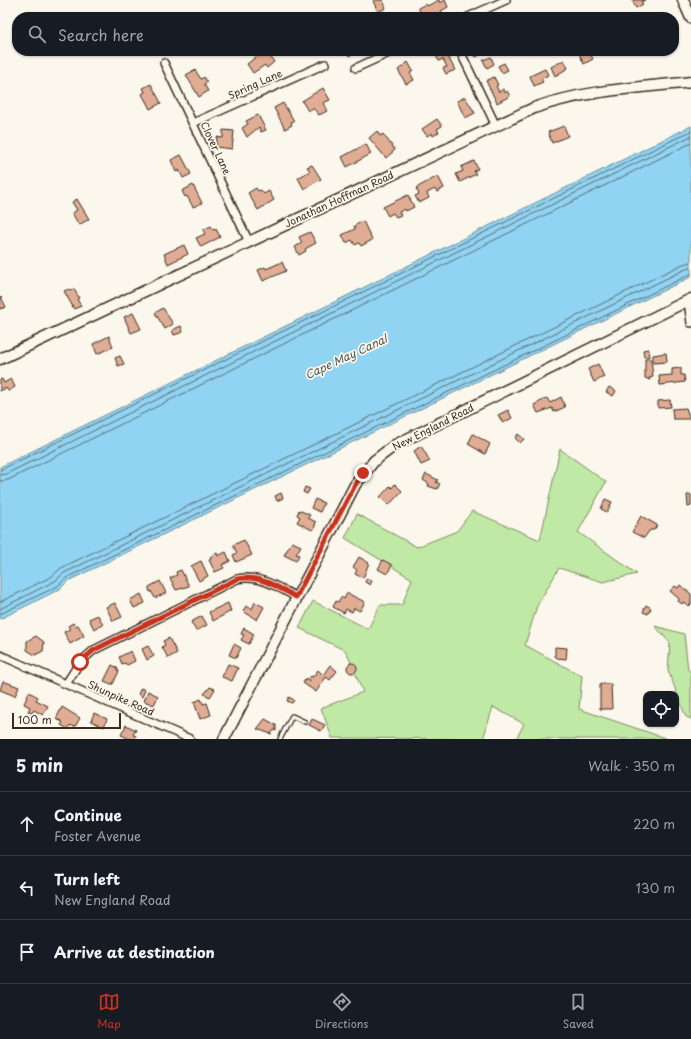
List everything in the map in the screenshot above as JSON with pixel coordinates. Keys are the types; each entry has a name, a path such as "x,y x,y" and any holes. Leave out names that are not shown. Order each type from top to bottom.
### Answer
{"street":[{"path":"479,12 506,0"},
{"path":"684,0 691,18"},
{"path":"356,68 382,56"},
{"path":"462,56 496,126"},
{"name":"Clover Lane","path":"164,63 249,242"},
{"name":"Spring Lane","path":"193,124 325,64"},
{"name":"Jonathan Hoffman Road","path":"0,359 534,108 587,93 691,82"},
{"path":"689,300 691,323"},
{"name":"New England Road","path":"224,739 355,485 363,473 384,453 395,445 689,300"},
{"path":"66,684 80,662 94,650 237,579 252,577 260,579 296,597"},
{"name":"Shunpike Road","path":"0,655 190,739"}],"lane":[{"path":"280,739 292,716 305,722"}],"green space":[{"path":"560,449 606,482 578,532 637,574 603,582 559,568 537,606 525,645 582,676 579,709 668,739 516,739 524,724 493,707 483,739 332,738 321,708 363,692 346,651 299,628 313,601 368,629 380,605 402,605 412,579 345,538 357,514 417,547 457,531 472,511 540,540"},
{"path":"655,626 684,634 688,670 691,672 691,719 686,717 679,699 679,691 676,691 668,670 670,643"}],"water":[{"name":"Cape May Canal","path":"691,126 691,277 68,581 60,589 0,619 0,467"}],"building":[{"path":"383,0 386,8 378,12 373,1"},
{"path":"439,0 440,3 445,0 448,7 442,12 420,12 418,8 426,4 427,6"},
{"path":"632,0 645,0 641,2 643,4 636,8"},
{"path":"257,56 270,56 274,62 267,68 265,65 253,73 247,64"},
{"path":"436,56 448,56 455,70 446,74 443,68 447,67 443,59 439,61"},
{"path":"580,56 592,56 593,59 584,64"},
{"path":"491,57 494,64 487,68 483,60"},
{"path":"564,60 568,68 555,76 551,67"},
{"path":"408,62 413,71 410,73 414,80 406,84 398,70"},
{"path":"504,63 508,70 502,73 498,66"},
{"path":"545,69 548,75 541,79 543,82 534,86 530,76"},
{"path":"195,70 201,79 204,77 207,82 204,84 208,91 199,97 186,75"},
{"path":"494,77 498,85 496,86 499,92 503,89 505,93 507,91 510,96 497,103 486,81"},
{"path":"151,84 161,103 150,109 142,94 145,92 143,88"},
{"path":"323,88 330,100 323,103 327,111 319,115 313,108 308,111 302,101"},
{"path":"465,97 475,113 465,118 457,101"},
{"path":"283,103 294,121 291,122 292,125 285,129 274,108"},
{"path":"258,115 266,130 261,132 259,127 247,137 242,128 248,124 246,121"},
{"path":"437,119 442,126 437,129 439,132 433,136 432,133 427,136 422,129"},
{"path":"564,126 568,136 552,143 548,132"},
{"path":"223,130 234,131 232,149 216,147 217,137 223,138"},
{"path":"377,131 380,136 383,134 395,150 386,158 369,138"},
{"path":"366,144 371,154 347,167 342,157"},
{"path":"181,155 191,174 183,178 179,170 176,172 171,160"},
{"path":"474,161 478,169 474,171 476,174 460,182 456,174 463,171 461,167"},
{"path":"312,165 321,179 304,189 298,178 310,171 307,167"},
{"path":"438,176 444,188 437,192 435,189 427,193 429,198 419,203 415,196 419,194 416,188"},
{"path":"193,185 202,203 193,207 187,196 185,197 182,191"},
{"path":"256,188 258,191 261,190 264,194 269,191 274,200 258,210 248,193"},
{"path":"408,195 414,207 406,211 405,209 399,212 401,215 396,217 393,213 388,216 383,207"},
{"path":"77,199 89,219 79,225 72,213 77,210 72,202"},
{"path":"363,221 372,240 361,246 359,243 355,245 352,240 346,243 342,235 355,229 354,226"},
{"path":"211,226 213,230 216,229 220,237 201,247 196,238 205,234 203,230"},
{"path":"310,232 316,243 305,249 306,251 299,255 295,247 302,243 299,237"},
{"path":"184,245 188,254 168,264 164,254"},
{"path":"282,262 286,271 263,281 258,270 265,267 266,269"},
{"path":"69,289 70,291 74,289 81,306 74,309 64,291"},
{"path":"1,297 6,307 0,309 0,298"},
{"path":"163,308 173,324 165,329 155,313"},
{"path":"133,313 141,329 131,333 124,317"},
{"path":"181,326 183,332 174,335 172,330"},
{"path":"109,336 113,347 97,354 93,344"},
{"path":"648,349 649,357 644,357 643,350"},
{"path":"666,353 667,362 653,363 653,355"},
{"path":"120,356 124,364 118,366 115,358"},
{"path":"645,359 651,359 653,377 649,378 650,380 645,378"},
{"path":"598,364 604,377 594,382 588,369"},
{"path":"681,368 681,375 684,375 685,382 660,385 659,376 672,375 672,369"},
{"path":"2,379 4,383 11,379 15,387 8,391 6,388 0,391 0,380"},
{"path":"609,387 616,391 613,396 606,392"},
{"path":"561,397 565,407 554,412 552,408 538,413 534,405 547,398 550,403"},
{"path":"670,400 671,407 658,408 658,401"},
{"path":"686,408 690,419 673,419 672,409"},
{"path":"508,410 512,418 503,423 498,415"},
{"path":"473,434 490,444 485,454 468,444"},
{"path":"518,434 524,439 520,443 515,438"},
{"path":"421,446 430,461 421,465 414,451"},
{"path":"426,474 438,480 436,482 440,484 437,489 428,486 429,484 423,480"},
{"path":"395,484 402,491 389,505 380,497 390,486 392,488"},
{"path":"305,487 310,489 307,494 303,492"},
{"path":"281,493 283,498 277,501 275,496"},
{"path":"687,495 691,495 691,506 688,507"},
{"path":"315,499 324,503 320,512 311,508"},
{"path":"605,499 612,502 607,512 601,509"},
{"path":"299,510 310,515 308,518 316,522 314,529 312,530 297,522 300,517 297,515"},
{"path":"641,516 657,525 654,530 650,530 644,538 632,532"},
{"path":"244,540 252,555 236,562 233,555 237,553 233,545"},
{"path":"292,542 301,546 296,554 299,555 296,561 284,555"},
{"path":"226,552 230,561 222,565 224,568 215,572 209,560 211,559 210,557 217,553 218,556"},
{"path":"359,557 369,563 363,578 355,574 357,570 353,567"},
{"path":"383,560 392,565 387,574 378,569"},
{"path":"201,561 208,576 199,581 191,566"},
{"path":"181,570 189,586 176,590 170,578 177,575 176,572"},
{"path":"367,578 372,581 370,585 365,582"},
{"path":"160,581 166,593 155,598 151,591 150,592 149,587"},
{"path":"680,585 691,594 691,604 689,606 678,601 679,599 670,591 675,586 678,588"},
{"path":"347,593 365,602 360,611 354,608 352,612 346,609 344,613 333,607 336,601 338,602 341,597 344,599"},
{"path":"141,594 145,603 134,608 130,600"},
{"path":"255,602 264,607 257,620 243,611 246,606 252,609"},
{"path":"115,603 122,617 113,621 106,607"},
{"path":"228,603 231,611 213,621 209,612"},
{"path":"646,605 651,608 648,614 643,612"},
{"path":"98,615 103,625 94,629 89,619"},
{"path":"202,616 207,625 196,631 191,622"},
{"path":"73,623 75,626 78,625 84,636 70,644 64,632 70,629 68,626"},
{"path":"244,628 254,634 249,644 241,640 244,635 241,634"},
{"path":"36,636 44,642 43,651 35,655 27,650 27,641"},
{"path":"169,638 177,653 168,658 162,647 165,645 163,641"},
{"path":"234,644 241,648 236,658 229,655"},
{"path":"148,646 154,656 147,660 142,649"},
{"path":"555,647 567,648 566,659 557,658 555,656"},
{"path":"131,651 135,661 127,665 125,663 122,664 119,657"},
{"path":"350,663 354,663 357,668 354,673 350,673 347,670 347,666"},
{"path":"228,664 238,668 232,681 222,677"},
{"path":"112,665 118,668 117,670 119,671 113,684 111,684 104,681"},
{"path":"330,665 337,671 330,680 326,677 316,692 303,683 306,678 310,681 309,679 311,676 313,677 318,670 323,675"},
{"path":"3,681 19,687 15,696 0,690"},
{"path":"600,684 611,684 612,709 600,709"},
{"path":"210,687 215,689 210,697 204,694"},
{"path":"141,688 145,690 142,697 138,694"},
{"path":"148,691 158,696 154,705 144,701"},
{"path":"29,692 38,697 36,700 48,706 43,715 34,710 32,713 28,711 30,707 24,704"},
{"path":"289,697 294,700 292,703 287,701"},
{"path":"201,699 203,704 207,703 211,715 200,719 194,702"},
{"path":"62,707 80,718 75,727 70,725 68,729 61,725 63,722 56,719"},
{"path":"94,713 107,719 104,727 91,721"},
{"path":"265,719 276,725 276,731 274,730 271,734 257,729"},
{"path":"312,719 325,725 321,731 309,725"},
{"path":"126,725 136,730 133,735 136,736 135,739 130,739 121,735"}],"route":[{"path":"80,662 94,650 237,579 244,577 260,579 296,597 355,485 363,473"}]}
